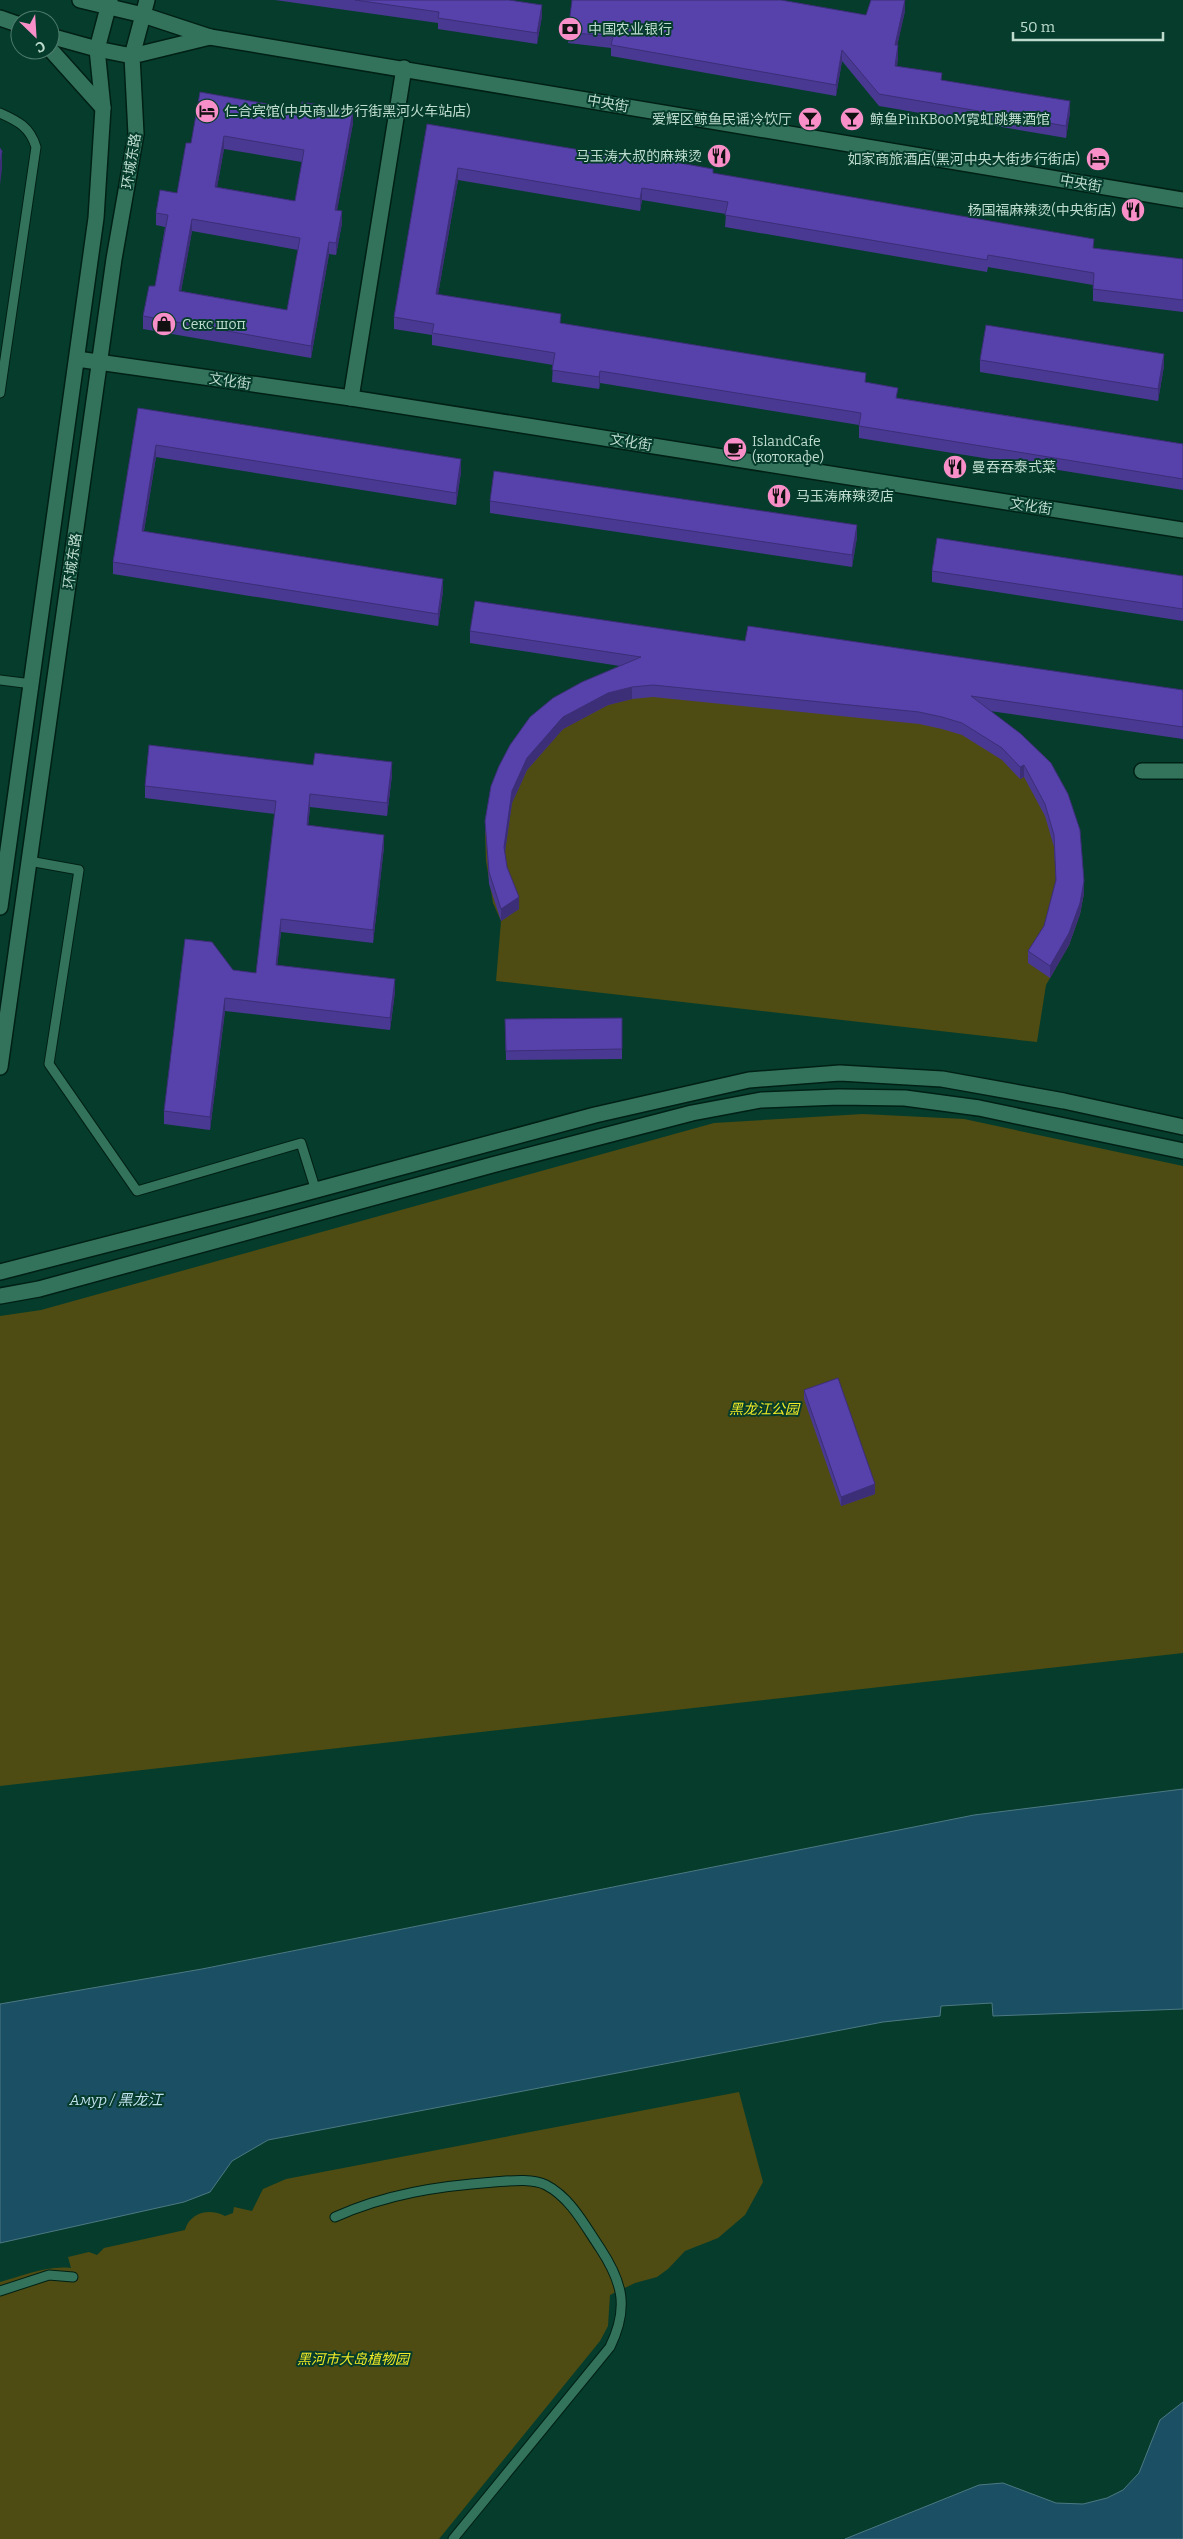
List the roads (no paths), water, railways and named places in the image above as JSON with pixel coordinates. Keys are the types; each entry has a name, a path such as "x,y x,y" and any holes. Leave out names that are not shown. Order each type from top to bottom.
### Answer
{"street":[{"path":"80,0 145,7 210,37"},
{"path":"97,50 109,4"},
{"name":"环城东路","path":"0,1067 114,259 136,134 132,56 145,7"},
{"path":"60,39 97,50 132,56 210,37"},
{"name":"中央街","path":"210,37 1183,200"},
{"name":"环城东路","path":"0,907 78,359 96,218 103,108 97,50"},
{"path":"60,59 103,108"},
{"path":"351,398 404,68"},
{"name":"文化街","path":"78,359 351,398 1183,530"},
{"path":"1142,771 1183,771"},
{"path":"0,1272 316,1191 595,1115 749,1080 840,1073 894,1074 942,1079 1064,1101 1183,1127"},
{"path":"0,1296 39,1289 492,1165 692,1113 761,1100 839,1097 905,1098 979,1108 1183,1151"}],"lane":[{"path":"0,112 24,124 32,135 36,147 0,394"},
{"path":"0,680 32,684"},
{"path":"29,861 79,870 49,1064 137,1191 301,1143 316,1191"},
{"path":"336,2217 363,2205 391,2197 450,2186 515,2180 545,2184 570,2204 610,2263 619,2283 622,2299 621,2316 610,2347 453,2539"},
{"path":"0,2291 49,2275 73,2277"}],"water":[{"name":"Амур / 黑龙江","path":"1183,1789 1183,2009 993,2016 992,2003 941,2006 940,2016 883,2022 268,2140 232,2161 210,2192 184,2202 0,2243 0,2004 202,1969 974,1815"},
{"path":"1183,2402 1183,2539 845,2539 979,2485 1003,2483 1056,2503 1083,2504 1107,2498 1123,2490 1139,2473 1160,2420"}],"place":[{"name":"中国农业银行","path":"570,29"},
{"name":"仁合宾馆(中央商业步行街黑河火车站店)","path":"207,111"},
{"name":"爱辉区鲸鱼民谣冷饮厅","path":"810,119"},
{"name":"鲸鱼PinKBooM霓虹跳舞酒馆","path":"852,119"},
{"name":"马玉涛大叔的麻辣烫","path":"719,156"},
{"name":"如家商旅酒店(黑河中央大街步行街店)","path":"1098,159"},
{"name":"杨国福麻辣烫(中央街店)","path":"1133,210"},
{"name":"Секс шоп","path":"164,324"},
{"name":"IslandCafe (котокафе)","path":"735,449"},
{"name":"曼吞吞泰式菜","path":"955,467"},
{"name":"马玉涛麻辣烫店","path":"779,496"}],"park label":[{"name":"黑龙江公园","path":"764,1409"},
{"name":"黑河市大岛植物园","path":"353,2359"}]}
